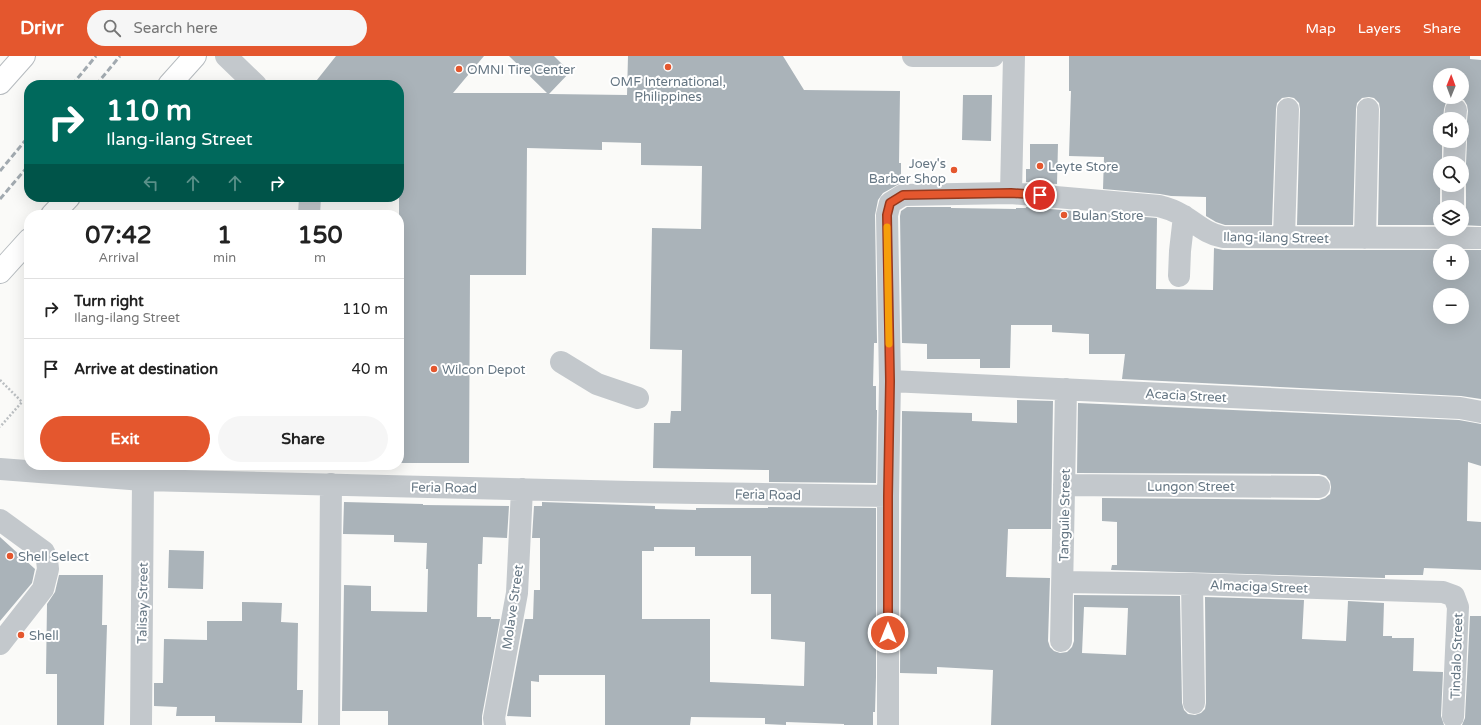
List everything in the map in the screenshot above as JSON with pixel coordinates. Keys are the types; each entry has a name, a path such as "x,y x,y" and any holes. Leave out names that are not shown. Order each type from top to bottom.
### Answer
{"main road":[{"path":"0,83 24,56"},
{"path":"173,80 195,56"},
{"path":"57,210 64,202"},
{"path":"0,272 24,246"}],"street":[{"path":"226,56 251,80"},
{"path":"913,56 993,56"},
{"path":"1011,193 1014,56"},
{"path":"1284,237 1288,109"},
{"path":"1365,238 1368,109"},
{"name":"Ilang-ilang Street","path":"890,381 887,215 890,203 903,195 1011,193 1159,206 1174,210 1206,232 1223,237 1365,238 1433,235"},
{"path":"1179,276 1184,216"},
{"name":"Ilang-ilang Street","path":"1466,236 1481,238"},
{"path":"561,362 597,384 638,398"},
{"path":"888,725 888,496 890,381"},
{"name":"Acacia Street","path":"890,381 1460,408 1481,412"},
{"name":"Tanguile Street","path":"1061,641 1066,389"},
{"name":"Feria Road","path":"0,470 143,480 888,496"},
{"name":"Talisay Street","path":"141,725 143,480"},
{"path":"329,725 331,484"},
{"name":"Lungon Street","path":"1064,485 1319,487"},
{"name":"Molave Street","path":"495,725 494,718 517,593 522,489"},
{"path":"0,520 44,552 48,569 42,589 0,644"},
{"name":"Almaciga Street","path":"1063,582 1192,584 1443,592 1454,596"},
{"path":"1192,584 1194,703"},
{"name":"Tindalo Street","path":"1453,717 1458,607 1454,596"}],"path":[{"path":"0,380 22,402 0,427"}],"building":[{"path":"336,56 484,56 453,93 547,93 509,56 554,56 570,72 549,94 627,95 628,56 783,56 804,90 900,91 899,163 901,163 901,183 883,193 878,200 875,215 877,343 874,343 873,386 876,386 877,410 876,483 769,482 769,470 653,468 654,423 670,423 671,411 681,411 682,350 650,349 652,228 701,229 702,166 641,165 641,143 602,142 602,150 527,148 526,275 470,275 469,463 404,463 404,210 399,210 399,202 404,202 404,80 317,80"},
{"path":"1069,56 1470,56 1470,59 1481,60 1481,226 1469,225 1469,200 1466,200 1466,192 1469,192 1469,156 1466,156 1467,148 1469,148 1469,112 1466,104 1469,104 1469,68 1433,68 1433,104 1445,104 1444,112 1433,112 1433,148 1442,148 1442,156 1433,156 1433,192 1440,192 1440,200 1433,200 1433,225 1378,225 1380,109 1379,103 1374,98 1362,98 1357,103 1356,109 1353,225 1297,225 1300,109 1299,103 1294,98 1289,97 1282,98 1277,103 1276,109 1272,225 1225,225 1206,216 1206,197 1171,196 1103,189 1104,157 1069,156 1071,91 1069,91"},
{"path":"963,95 992,95 991,141 962,140"},
{"path":"1030,144 1058,144 1057,184 1026,182 1026,169 1030,169"},
{"path":"907,207 1016,209 1026,207 1157,218 1156,289 1213,290 1214,248 1223,250 1433,250 1433,280 1469,280 1469,250 1481,250 1481,399 1461,396 1122,379 1125,354 1089,354 1089,334 1052,332 1052,325 1011,325 1010,368 980,368 980,359 927,359 927,344 902,343 901,211"},
{"path":"1017,400 1053,401 1051,529 1008,529 1006,577 1050,578 1048,641 1050,647 1054,651 1060,653 1067,652 1072,647 1074,641 1074,595 1180,596 1182,703 1184,710 1188,714 1195,715 1201,713 1205,709 1206,703 1205,597 1304,600 1302,639 1346,641 1348,601 1384,603 1383,636 1392,636 1392,638 1414,638 1413,671 1443,672 1441,716 1444,725 991,725 993,670 937,667 937,674 900,673 902,411 972,413 972,421 1017,423","holes":["1084,607 1128,608 1126,655 1082,653"]},
{"path":"1078,403 1459,420 1481,424 1481,466 1468,462 1467,521 1481,522 1481,570 1424,568 1423,575 1385,575 1385,578 1111,570 1112,565 1117,565 1117,522 1102,521 1102,498 1319,500 1330,494 1330,481 1326,476 1319,474 1077,473"},
{"path":"344,502 509,506 507,538 483,537 482,564 478,564 477,617 491,617 491,619 500,619 482,716 482,725 388,725 388,711 342,711 344,585 371,586 371,611 427,612 428,569 426,569 427,543 394,542 394,535 343,534"},
{"path":"542,502 655,506 655,509 696,510 696,508 768,507 876,508 876,677 873,725 786,722 786,725 765,724 765,718 691,717 690,725 605,725 605,675 539,675 539,682 531,681 531,717 507,716 525,619 533,619 534,590 540,590 540,538 532,538 534,506 542,506","holes":["654,547 695,547 695,556 751,556 751,594 771,594 771,639 805,642 804,686 710,682 710,619 642,619 642,551 654,551"]},
{"name":"Shell Select","path":"0,537 35,569 32,583 0,621"},
{"path":"169,550 204,551 203,589 168,588"},
{"path":"59,575 103,575 102,625 107,625 104,725 57,725 57,674 46,674 47,604 55,592"},
{"path":"242,602 282,603 281,622 298,623 297,690 303,690 302,723 215,722 215,716 176,716 177,707 154,706 154,683 163,683 164,639 207,640 207,621 242,621"},
{"path":"1470,616 1481,616 1481,725 1462,725 1465,718"}],"railway":[{"path":"76,80 96,56"},
{"path":"100,80 120,56"},
{"path":"0,171 24,142"},
{"path":"0,199 24,171"}],"slow traffic":[{"path":"887,227 889,344"}],"place":[{"name":"OMF International, Philippines","path":"668,67"},
{"name":"OMNI Tire Center","path":"459,69"},
{"name":"Leyte Store","path":"1040,166"},
{"name":"Joey's Barber Shop","path":"954,170"},
{"name":"Bulan Store","path":"1064,215"},
{"name":"Wilcon Depot","path":"434,369"},
{"name":"Shell Select","path":"10,556"},
{"name":"Shell","path":"21,635"}],"route":[{"path":"888,633 890,381 887,215 890,203 903,195 1011,193 1040,195"}]}
